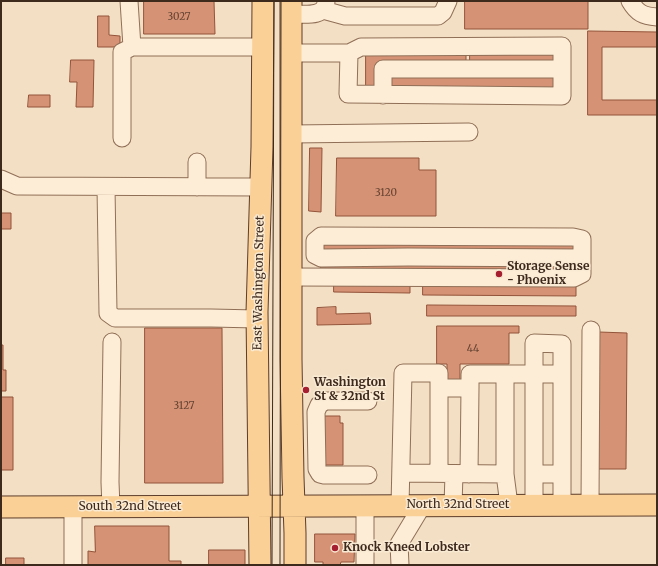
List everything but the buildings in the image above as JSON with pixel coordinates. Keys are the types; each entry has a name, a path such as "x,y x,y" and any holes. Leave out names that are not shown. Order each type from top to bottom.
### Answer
{"main road":[{"name":"East Washington Street","path":"260,565 257,319 261,187 263,1"},
{"path":"291,8 292,418 295,565"},
{"name":"North 32nd Street","path":"259,507 657,505"},
{"name":"South 32nd Street","path":"1,507 259,507"}],"street":[{"path":"129,1 132,47"},
{"path":"291,8 317,13 324,6 345,16 438,16 444,12 448,1"},
{"path":"630,1 635,10 647,17 657,17"},
{"path":"291,53 349,53 361,47 562,46 562,96 348,94 349,53"},
{"path":"122,138 122,52 132,47 263,47"},
{"path":"383,95 383,69 562,69"},
{"path":"291,134 469,132"},
{"path":"197,162 197,186"},
{"path":"1,179 17,186 261,187"},
{"path":"106,186 108,313 115,318 257,319"},
{"path":"291,277 574,278 582,274 582,258 582,239 573,237 321,236 315,241 315,255 321,258 582,258"},
{"path":"590,505 591,330"},
{"path":"111,507 112,342"},
{"path":"534,505 534,344 562,344 562,505"},
{"path":"400,506 403,373 439,373 439,388 454,474"},
{"path":"453,506 454,474 470,388 470,374 562,374"},
{"path":"505,374 505,474 509,505"},
{"path":"439,388 470,388"},
{"path":"368,401 325,401 319,405 316,412 317,469 320,474 368,475"},
{"path":"400,473 505,474"},
{"path":"534,474 562,474"},
{"path":"364,506 365,565"},
{"path":"400,565 399,544 422,506"},
{"path":"73,507 73,565"}],"tram line":[{"path":"272,565 274,1"},
{"path":"280,565 281,1"}],"place":[{"name":"Storage Sense - Phoenix","path":"499,274"},
{"name":"Washington St & 32nd St","path":"306,390"},
{"name":"Knock Kneed Lobster","path":"335,548"}]}
